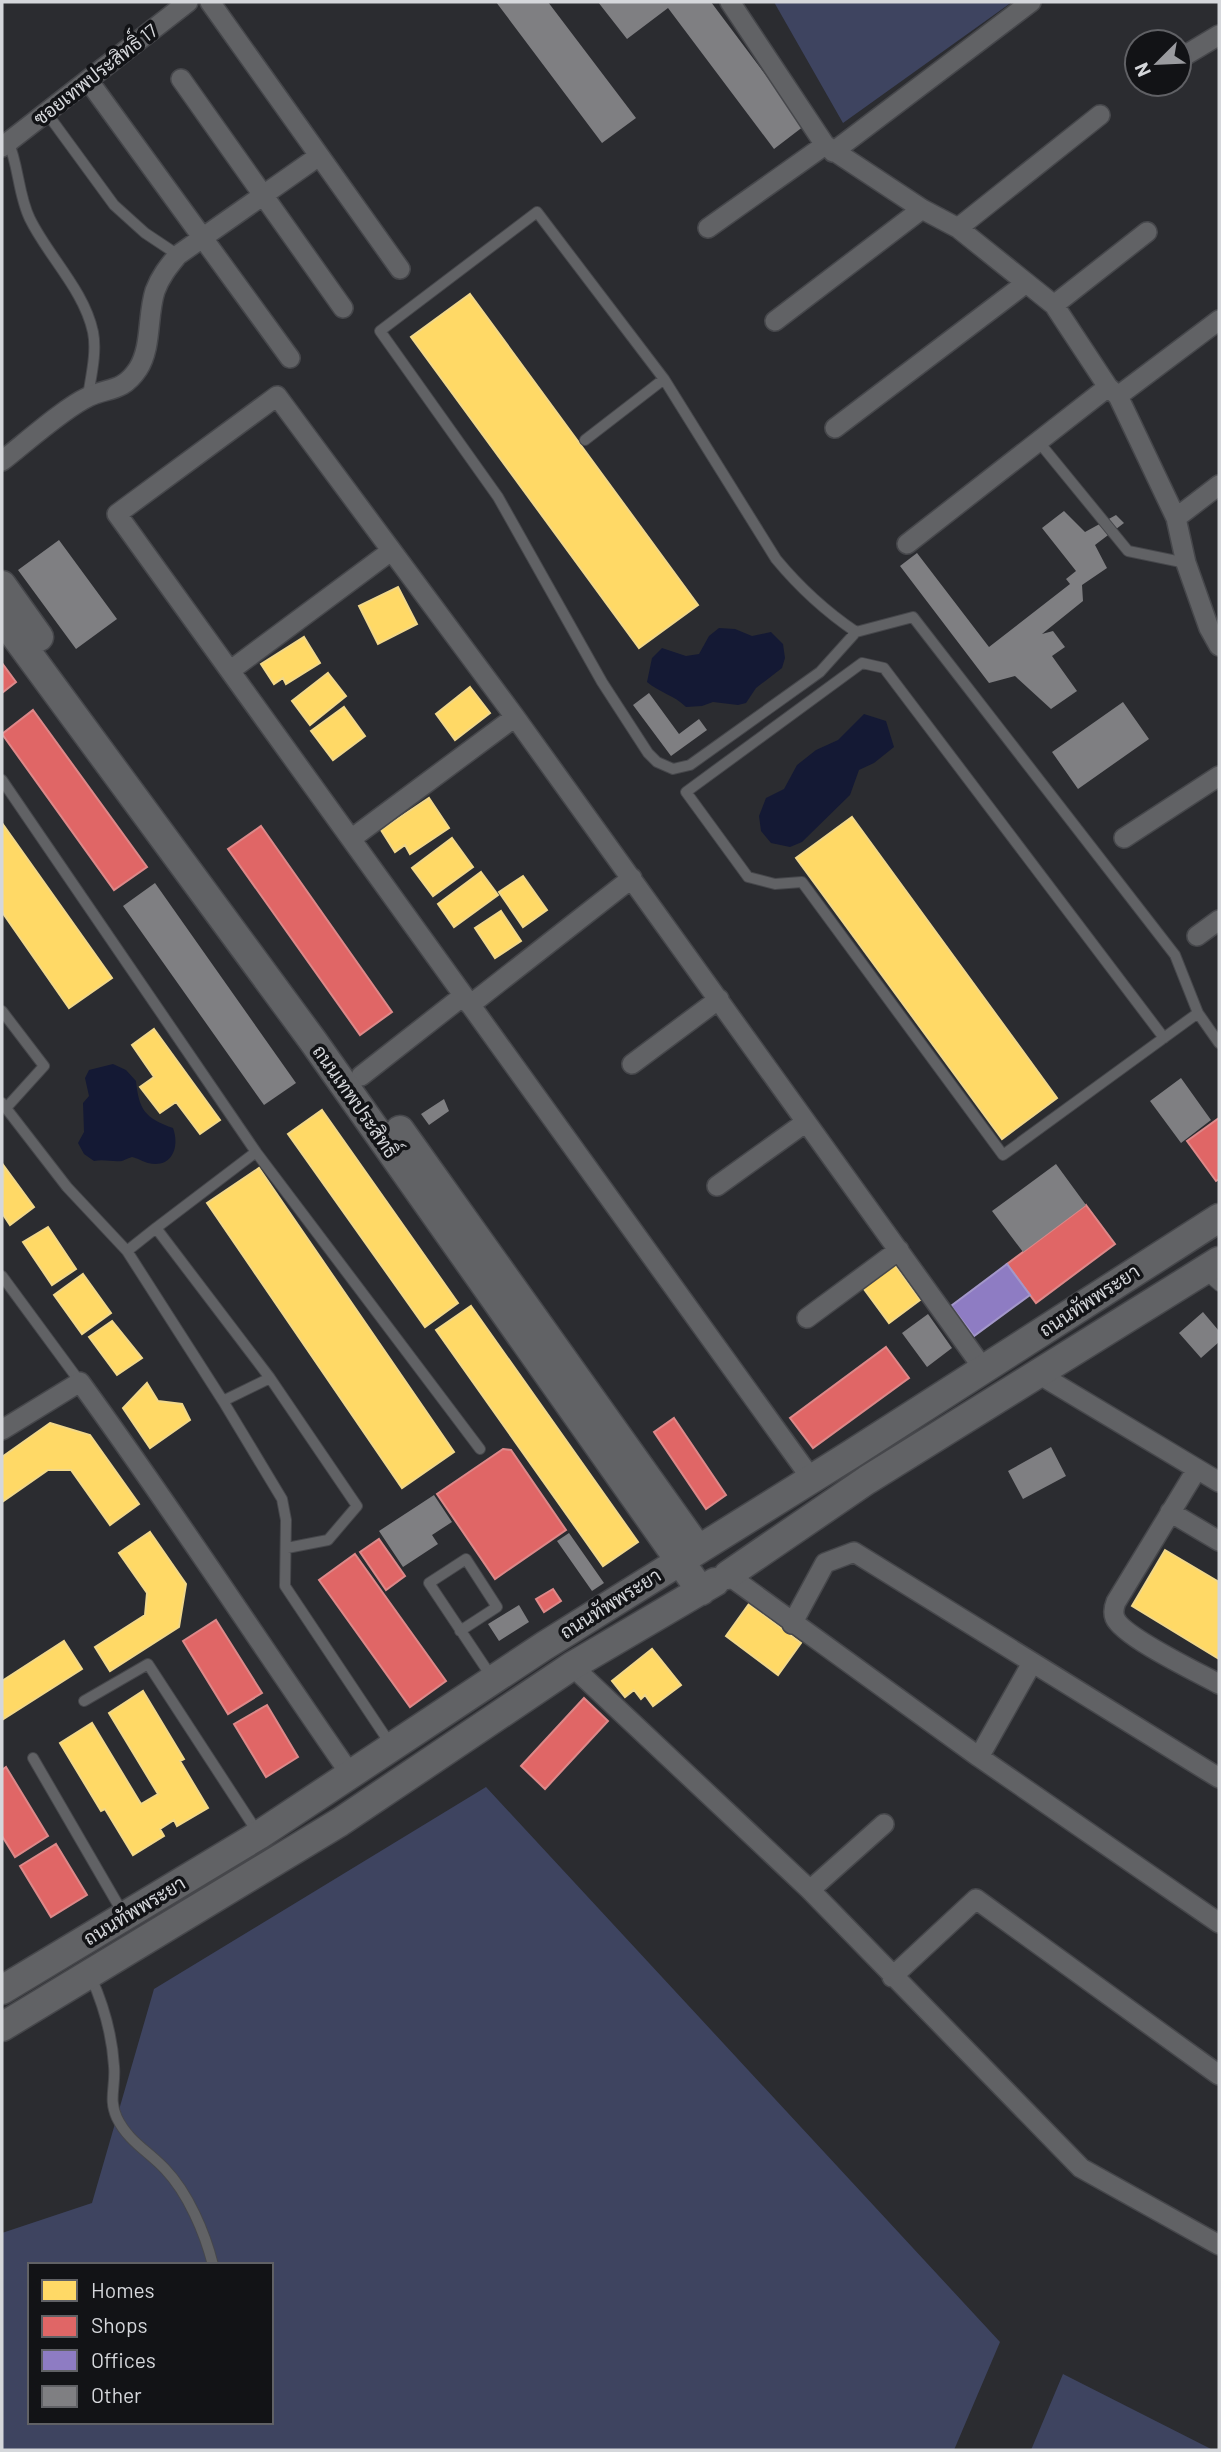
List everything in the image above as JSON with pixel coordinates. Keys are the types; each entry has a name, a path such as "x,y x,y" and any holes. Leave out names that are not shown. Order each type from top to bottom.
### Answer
{"main road":[{"name":"ถนนเทพประสิทธิ์","path":"2,585 361,1076 689,1555"},
{"name":"ถนนเทพประสิทธิ์","path":"2,618 689,1555 715,1582"},
{"name":"ถนนทัพพระยา","path":"2,1990 259,1835 494,1680 1219,1218"},
{"name":"ถนนทัพพระยา","path":"2,2027 340,1822 572,1666 715,1582 867,1480 1037,1373 1214,1273"}],"street":[{"name":"ซอยเทพประสิทธิ์ 17","path":"5,144 188,2"},
{"path":"210,2 400,269"},
{"path":"730,2 829,148 922,209 958,228 1054,305 1113,392 1176,518 1186,563 1214,624 1219,646"},
{"path":"708,228 829,148 1031,2"},
{"path":"1193,51 1219,35"},
{"path":"181,79 343,308"},
{"path":"88,80 290,358"},
{"path":"958,228 1100,115"},
{"path":"2,461 88,397 111,392 138,369 146,346 154,293 162,274 178,255 318,156"},
{"path":"775,321 922,209"},
{"path":"1054,305 1147,232"},
{"path":"835,429 1027,283"},
{"path":"907,544 1038,441 1219,320"},
{"path":"811,1478 117,514 277,396 632,878 983,1368"},
{"path":"1176,518 1219,485"},
{"path":"231,670 391,551"},
{"path":"351,839 515,717"},
{"path":"1124,838 1219,776"},
{"path":"361,1076 632,878"},
{"path":"1196,936 1219,920"},
{"path":"632,1064 719,999"},
{"path":"718,1186 806,1122"},
{"path":"807,1318 899,1250"},
{"path":"1037,1373 1219,1482"},
{"path":"2,1430 80,1382 172,1508 246,1623 351,1775"},
{"path":"1197,1469 1116,1602 1115,1619 1135,1637 1219,1684"},
{"path":"1170,1512 1219,1541"},
{"path":"792,1624 825,1563 853,1552 1219,1778"},
{"path":"715,1582 792,1624 1219,1923"},
{"path":"979,1757 1032,1663"},
{"path":"572,1666 810,1890 1081,2168 1219,2245"},
{"path":"810,1890 884,1824"},
{"path":"892,1977 976,1899 1219,2075"}],"lane":[{"path":"46,112 114,205 145,233 178,255"},
{"path":"5,144 16,160 28,215 70,284 93,332 93,364 88,397"},
{"path":"856,632 812,598 776,559 664,379 537,212 380,331 498,497 602,682 657,762 673,769 690,765 820,672 856,632 913,617 1175,955 1198,1013 1219,1042"},
{"path":"585,440 664,379"},
{"path":"1038,441 1128,551 1186,563"},
{"path":"1164,1038 884,668 862,663 686,792 748,877 775,884 802,882 1003,1155 1164,1038 1198,1013"},
{"path":"2,780 256,1152 480,1449"},
{"path":"2,1011 44,1066 4,1106 67,1187 127,1251 223,1401 282,1499 286,1548 285,1587 393,1748"},
{"path":"127,1251 256,1152"},
{"path":"156,1228 270,1378 357,1506 328,1540 286,1548"},
{"path":"2,1276 80,1382"},
{"path":"223,1401 270,1378"},
{"path":"460,1631 497,1607 466,1559 429,1583 460,1631 494,1680"},
{"path":"84,1701 148,1664 259,1835"},
{"path":"33,1758 124,1915"},
{"path":"89,1973 109,2026 115,2069 110,2100 117,2119 128,2137 164,2168 177,2184 209,2248 213,2263"}],"shaded area":[{"path":"774,2 1012,2 843,123"},
{"path":"719,628 735,629 752,636 771,632 783,644 785,658 782,668 756,688 746,703 738,705 713,702 686,707 647,682 652,658 662,648 686,656 699,654 709,636"},
{"path":"864,714 886,721 894,747 874,763 859,770 850,795 802,842 790,847 771,843 761,831 759,816 766,798 784,789 797,765 816,750 838,740"},
{"path":"113,1064 126,1070 136,1081 139,1099 145,1112 156,1121 173,1128 174,1149 172,1155 163,1163 148,1163 132,1157 122,1161 94,1161 84,1154 78,1143 84,1132 83,1103 89,1096 85,1078 89,1070"},
{"path":"486,1787 1000,2342 954,2450 2,2450 2,2233 92,2203 154,1989"},
{"path":"1063,2374 1213,2450 1031,2450"}],"building: Homes":[{"path":"470,294 698,605 639,648 411,337"},
{"path":"398,587 417,624 378,644 359,606"},
{"path":"304,637 320,663 286,684 283,678 274,684 261,664"},
{"path":"328,673 346,696 310,725 292,701"},
{"path":"470,687 490,713 455,740 436,714"},
{"path":"344,707 365,736 333,760 311,731"},
{"path":"429,798 449,828 410,854 405,845 395,852 381,830"},
{"path":"852,817 1057,1098 1002,1139 796,858"},
{"path":"2,823 112,978 69,1008 2,912"},
{"path":"452,838 473,867 433,896 412,868"},
{"path":"481,872 498,895 454,927 438,904"},
{"path":"523,876 547,910 523,927 499,892"},
{"path":"501,911 521,941 495,958 475,928"},
{"path":"154,1029 220,1120 200,1134 176,1102 160,1113 140,1087 154,1077 132,1045"},
{"path":"322,1110 458,1303 425,1327 288,1134"},
{"path":"4,1166 34,1207 10,1225 2,1213"},
{"path":"259,1168 454,1452 402,1488 207,1203"},
{"path":"48,1227 76,1269 52,1285 23,1242"},
{"path":"892,1261 920,1300 889,1323 861,1285"},
{"path":"83,1274 111,1313 82,1334 54,1295"},
{"path":"471,1306 638,1542 603,1566 436,1330"},
{"path":"112,1321 142,1358 117,1375 89,1337"},
{"path":"147,1383 158,1401 182,1404 190,1420 150,1448 123,1408"},
{"path":"50,1423 90,1435 139,1504 110,1525 71,1470 48,1470 2,1502 2,1457"},
{"path":"150,1532 186,1584 179,1627 110,1671 95,1647 145,1615 147,1593 119,1553"},
{"path":"1165,1550 1219,1582 1219,1659 1132,1606"},
{"path":"749,1604 801,1643 778,1675 726,1636"},
{"path":"64,1641 82,1669 2,1720 2,1681"},
{"path":"652,1649 681,1685 653,1706 645,1695 641,1699 634,1690 625,1697 612,1681"},
{"path":"143,1691 184,1759 180,1761 208,1808 177,1826 174,1820 160,1829 164,1836 133,1855 105,1809 101,1811 60,1743 92,1723 141,1804 158,1794 109,1713"}],"building: Shops":[{"path":"2,663 16,682 2,693"},
{"path":"33,710 147,867 114,890 2,734"},
{"path":"261,826 392,1012 360,1035 228,849"},
{"path":"1219,1118 1219,1179 1216,1181 1187,1141"},
{"path":"1086,1205 1115,1244 1036,1303 1007,1264"},
{"path":"886,1347 909,1378 813,1448 790,1418"},
{"path":"674,1418 726,1495 706,1509 654,1432"},
{"path":"503,1449 511,1450 566,1530 495,1579 437,1494"},
{"path":"379,1539 405,1576 386,1590 360,1552"},
{"path":"355,1554 446,1681 410,1707 319,1580"},
{"path":"553,1589 561,1601 544,1612 536,1599"},
{"path":"216,1620 262,1693 228,1714 183,1641"},
{"path":"584,1698 608,1721 545,1789 521,1766"},
{"path":"267,1705 298,1757 266,1777 234,1724"},
{"path":"6,1767 48,1836 15,1857 2,1836 2,1770"},
{"path":"56,1844 87,1895 51,1917 20,1866"}],"building: Offices":[{"path":"1007,1264 1030,1295 974,1336 951,1306"}],"building: Other":[{"path":"496,2 548,2 636,118 602,143"},
{"path":"598,2 711,2 804,126 774,149 668,8 627,39"},
{"path":"1064,511 1085,532 1116,515 1124,523 1095,545 1107,568 1082,585 1083,601 1042,634 1053,631 1065,647 1052,656 1077,691 1051,709 1015,676 989,683 900,566 917,553 989,647 1070,584 1066,579 1076,571 1042,528"},
{"path":"59,540 117,619 76,649 18,570"},
{"path":"649,693 679,734 699,719 707,730 671,756 633,705"},
{"path":"1123,702 1149,739 1078,789 1052,752"},
{"path":"155,883 296,1083 264,1105 123,906"},
{"path":"1181,1078 1211,1120 1181,1143 1150,1101"},
{"path":"444,1099 449,1111 429,1125 421,1114"},
{"path":"1056,1164 1086,1205 1023,1252 992,1211"},
{"path":"1203,1312 1219,1331 1219,1342 1201,1358 1179,1333"},
{"path":"928,1314 952,1348 927,1367 902,1333"},
{"path":"1051,1447 1066,1476 1023,1499 1008,1471"},
{"path":"434,1495 452,1522 432,1535 438,1544 403,1567 379,1531"},
{"path":"569,1533 604,1583 592,1591 557,1541"},
{"path":"519,1605 529,1622 499,1641 488,1624"}]}
